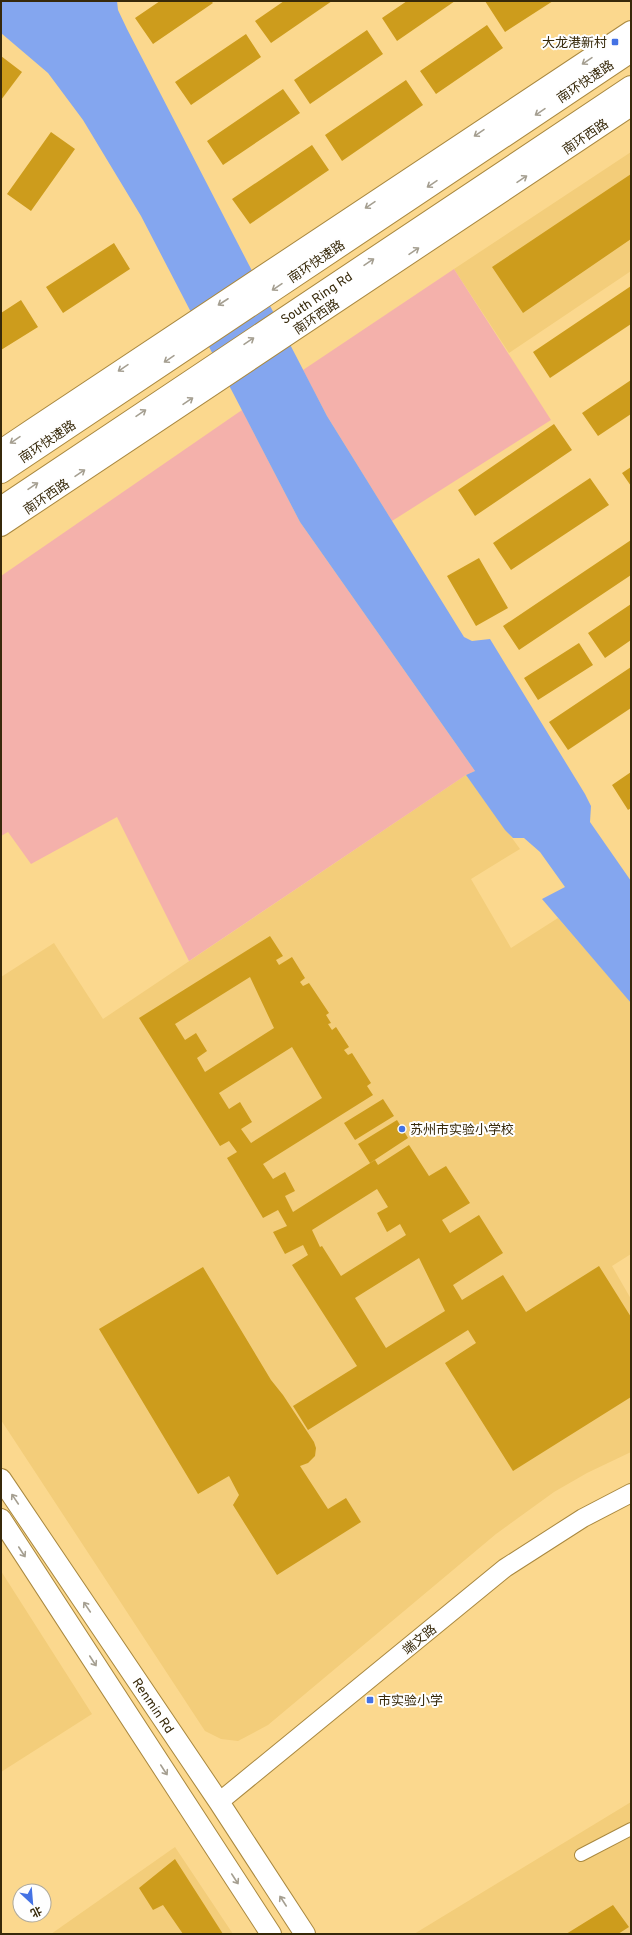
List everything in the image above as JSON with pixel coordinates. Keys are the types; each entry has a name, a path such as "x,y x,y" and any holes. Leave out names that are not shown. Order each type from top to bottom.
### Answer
{"highway":[{"name":"南环快速路","path":"1,472 631,51"},
{"name":"South Ring Rd","path":"1,508 631,87"}],"main road":[{"path":"1,450 179,330 268,273 631,31"},
{"name":"南环西路","path":"1,526 631,106"},
{"name":"Renmin Rd","path":"1,1479 219,1802 305,1934"},
{"name":"Renmin Rd","path":"1,1519 271,1934"}],"street":[{"name":"端文路","path":"219,1802 505,1568 583,1518 631,1493"},
{"path":"581,1855 631,1829"}],"shaded area":[{"path":"631,152 631,271 509,353 454,269"},
{"path":"454,269 551,420 392,521 327,416 303,370"},
{"path":"242,410 300,522 475,771 466,775 189,961 117,817 31,864 8,832 1,836 1,576"},
{"name":"苏州市实验小学校","path":"466,775 520,849 471,879 511,948 558,918 631,1002 631,1254 612,1266 631,1299 631,1452 587,1473 554,1492 496,1534 268,1725 238,1741 221,1739 205,1731 1,1420 1,977 54,943 103,1019"},
{"path":"1,1571 92,1714 1,1772"},
{"path":"631,1802 631,1934 414,1934"},
{"path":"175,1847 233,1934 51,1934"}],"water":[{"path":"1,1 117,1 118,10 127,29 327,416 464,637 472,641 490,639 585,794 591,806 590,822 631,881 631,1003 542,899 565,887 540,852 524,838 513,838 505,830 466,775 475,771 300,522 141,216 83,120 48,73 1,33"}],"building":[{"path":"160,1 211,1 213,3 153,44 135,18"},
{"path":"284,1 332,1 271,43 255,21"},
{"path":"407,1 455,1 397,41 382,18"},
{"path":"485,1 553,1 505,32"},
{"path":"487,25 503,48 436,94 420,71"},
{"path":"367,30 383,54 310,104 294,80"},
{"path":"246,34 261,57 191,105 175,82"},
{"path":"1,56 22,72 1,100"},
{"path":"406,80 423,105 342,161 325,135"},
{"path":"283,89 300,113 223,165 207,141"},
{"path":"51,132 75,149 31,211 7,194"},
{"path":"312,145 329,170 250,224 232,199"},
{"path":"631,174 631,239 523,313 492,267"},
{"path":"114,243 130,269 63,313 46,287"},
{"path":"631,286 631,324 550,378 533,352"},
{"path":"21,300 38,327 1,350 1,313"},
{"path":"631,380 631,414 598,436 582,413"},
{"path":"554,424 572,450 475,516 458,490"},
{"path":"631,467 631,486 622,473"},
{"path":"590,478 609,505 511,570 493,543"},
{"path":"631,540 631,575 519,650 503,626"},
{"path":"479,558 508,608 476,626 447,576"},
{"path":"631,604 631,640 605,658 588,633"},
{"path":"579,643 593,665 538,700 524,678"},
{"path":"631,667 631,708 568,750 549,722"},
{"path":"631,772 631,808 628,810 612,785"},
{"path":"270,936 283,956 276,960 279,965 292,957 305,978 300,982 303,986 309,983 329,1013 326,1015 331,1023 328,1024 332,1030 336,1027 349,1047 344,1050 348,1055 352,1053 371,1083 367,1086 373,1095 263,1164 273,1179 285,1172 295,1191 285,1196 293,1212 375,1160 378,1165 409,1145 429,1176 446,1166 470,1203 442,1220 450,1233 479,1215 503,1253 453,1285 462,1300 503,1275 526,1312 599,1266 631,1317 631,1397 513,1471 445,1363 476,1343 468,1330 308,1430 293,1406 357,1366 292,1265 308,1255 303,1245 285,1254 273,1232 287,1226 278,1210 263,1218 227,1158 237,1152 229,1141 220,1146 139,1018","holes":["250,977 274,1028 205,1072 197,1058 207,1051 196,1033 185,1040 175,1024","292,1047 322,1098 251,1143 241,1129 252,1122 240,1102 229,1109 219,1093","377,1189 388,1207 377,1213 387,1232 400,1224 406,1235 341,1276 322,1246 320,1247 312,1230","419,1258 445,1311 386,1348 355,1298"]},
{"path":"383,1099 394,1116 355,1140 344,1123"},
{"path":"397,1120 408,1138 370,1163 358,1144"},
{"path":"203,1267 271,1380 283,1395 314,1442 316,1448 315,1456 308,1463 300,1466 328,1509 346,1498 361,1522 277,1575 233,1505 239,1495 229,1476 198,1494 99,1329"},
{"path":"175,1859 223,1934 183,1934 163,1905 153,1910 139,1888"},
{"path":"613,1905 629,1927 618,1934 566,1934"}],"place":[{"name":"大龙港新村","path":"615,42"},
{"name":"苏州市实验小学校","path":"402,1129"},
{"name":"市实验小学","path":"370,1700"}]}
